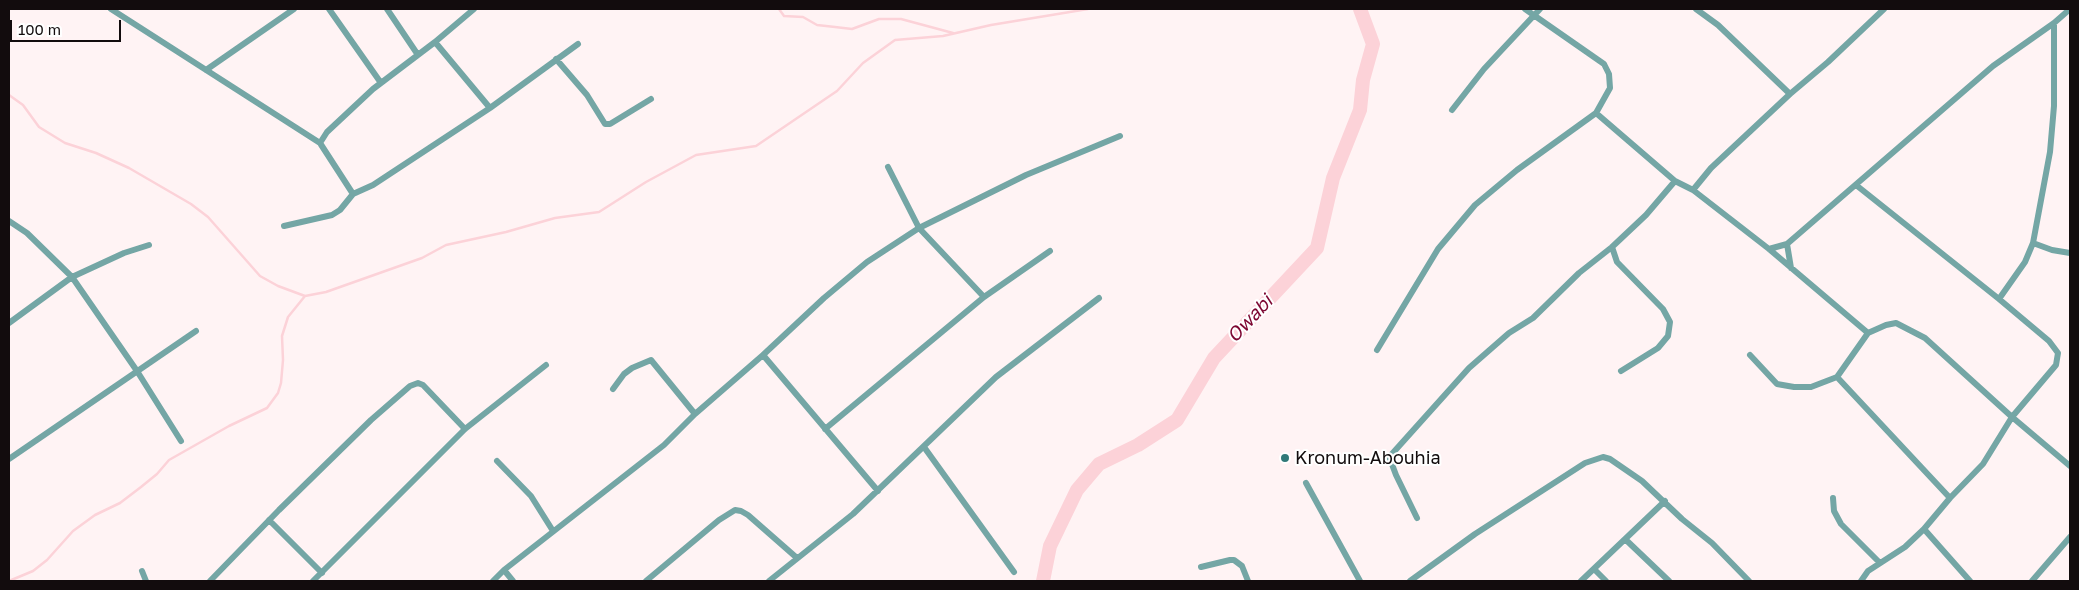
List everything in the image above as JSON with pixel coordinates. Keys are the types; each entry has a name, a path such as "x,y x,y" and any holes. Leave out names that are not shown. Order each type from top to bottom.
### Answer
{"street":[{"path":"111,9 320,143 353,194"},
{"path":"206,70 294,9"},
{"path":"329,9 382,83"},
{"path":"387,9 418,55"},
{"path":"320,143 327,132 382,83 474,9"},
{"path":"1378,350 1438,249 1475,205 1517,170 1596,112 1610,88 1609,74 1604,64 1525,9"},
{"path":"1452,110 1484,69 1540,9"},
{"path":"1696,9 1718,25 1790,94"},
{"path":"1693,190 1711,168 1884,9"},
{"path":"1768,249 1788,244 1993,66 2054,23 2070,9"},
{"path":"1999,299 2025,262 2033,243 2050,152 2054,106 2054,23"},
{"path":"435,42 490,108"},
{"path":"284,226 332,215 340,210 353,194 373,185 490,108 578,44"},
{"path":"556,59 586,96 605,124 610,124 651,99"},
{"path":"1596,112 1675,182 1693,190 1768,249 1868,333"},
{"path":"493,581 553,531 664,445 695,414 860,268 919,228 1026,175 1120,136"},
{"path":"888,167 919,228 984,297"},
{"path":"1417,518 1396,475 1390,459 1391,455 1469,368 1509,334 1533,318 1584,268 1612,247 1646,215 1675,182"},
{"path":"1856,184 1999,299 2049,341 2058,353 2056,365 2012,417 1983,464 1906,547 1868,571 1861,581"},
{"path":"9,221 27,233 72,277 137,371 181,441"},
{"path":"2033,243 2052,250 2070,253"},
{"path":"1788,244 1790,268"},
{"path":"9,323 72,277 124,253 149,245"},
{"path":"1612,247 1617,262 1663,309 1670,322 1668,336 1658,348 1620,371"},
{"path":"825,429 984,297 1050,251"},
{"path":"769,581 853,514 996,377 1099,298"},
{"path":"1750,356 1777,384 1811,388 1837,377 1868,333 1896,323 1925,338 2012,417 2070,466"},
{"path":"9,460 196,331"},
{"path":"763,355 878,491"},
{"path":"613,389 624,374 632,368 651,360 695,414"},
{"path":"313,581 465,429 546,365"},
{"path":"1837,377 1950,498"},
{"path":"210,581 371,420 410,386 418,383 423,385 465,429"},
{"path":"924,447 1014,572"},
{"path":"1410,581 1475,534 1561,478 1585,463 1603,457 1610,459 1642,481 1682,519 1712,543 1749,581"},
{"path":"497,461 531,496 553,531"},
{"path":"1306,483 1360,581"},
{"path":"1833,498 1834,511 1841,524 1880,563"},
{"path":"1581,581 1665,501"},
{"path":"646,581 719,520 735,510 748,515 797,558"},
{"path":"269,520 322,573"},
{"path":"1924,529 1970,581"},
{"path":"2032,581 2070,537"},
{"path":"1625,539 1668,581"},
{"path":"1201,567 1234,560 1242,566 1248,581"},
{"path":"1594,569 1606,581"},
{"path":"504,570 514,581"},
{"path":"142,571 146,581"}],"waterway":[{"path":"779,9 784,16 803,17 817,25 852,29 879,19 901,19 953,33"},
{"path":"9,95 23,105 39,127 65,143 96,153 129,168 191,204 208,217 260,276 278,286 305,296 326,292 422,258 446,245 506,232 555,218 599,212 646,182 696,155 756,146 837,91 863,63 895,40 943,36 991,25 1088,9"},
{"name":"Owabi","path":"1043,581 1050,546 1077,490 1099,464 1138,445 1177,420 1214,358 1317,248 1333,178 1360,110 1363,80 1373,44 1360,9"},
{"path":"9,581 33,571 47,560 73,531 95,515 120,503 157,474 169,460 229,426 267,408 278,393 281,383 283,360 282,336 288,317 305,296"}],"place":[{"name":"Kronum-Abouhia","path":"1285,458"}]}
